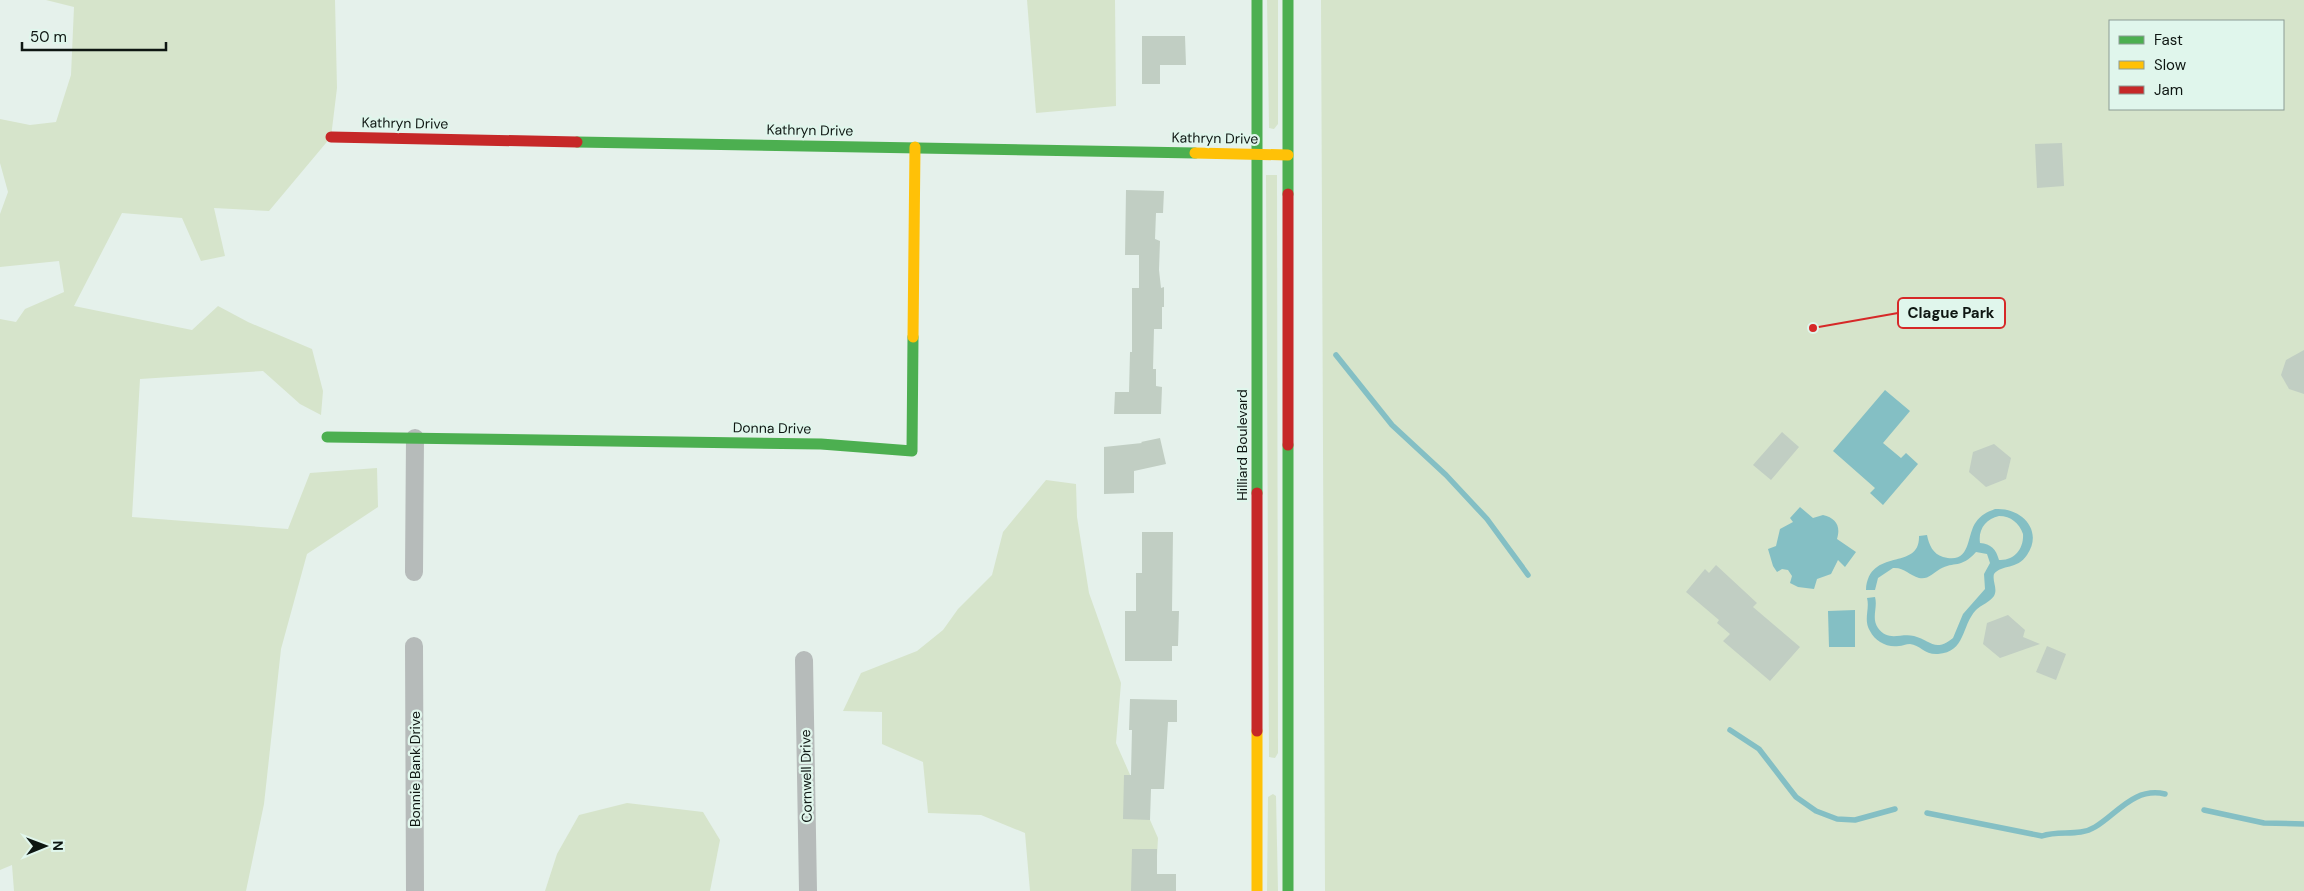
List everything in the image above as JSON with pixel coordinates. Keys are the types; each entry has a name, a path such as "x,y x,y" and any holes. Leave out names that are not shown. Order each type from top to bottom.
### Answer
{"street":[{"name":"Hilliard Boulevard","path":"1257,0 1257,891"},
{"path":"1288,0 1288,891"},
{"name":"Kathryn Drive","path":"332,137 915,146 1288,155"},
{"name":"Donna Drive","path":"327,436 821,444 912,451 915,146"},
{"path":"414,572 415,438"},
{"name":"Bonnie Bank Drive","path":"414,646 415,891"},
{"name":"Cornwell Drive","path":"804,660 808,891"}],"green space":[{"path":"46,0 335,0 337,88 331,137 269,211 214,208 225,256 201,261 182,218 122,213 74,306 192,330 218,306 248,322 312,349 323,391 321,415 300,404 263,371 140,379 132,517 288,529 310,473 377,468 378,507 307,554 281,649 264,804 246,891 14,891 12,865 0,870 0,319 16,322 25,309 64,292 59,261 0,267 0,214 8,192 0,163 0,119 30,125 56,122 71,75 74,7"},
{"path":"1027,0 1115,0 1116,106 1036,113"},
{"path":"1267,0 1278,0 1278,124 1274,129 1269,128"},
{"path":"1321,0 2304,0 2304,891 1325,891"},
{"path":"1266,175 1277,175 1278,753 1275,758 1269,757"},
{"path":"1046,480 1076,484 1077,517 1089,593 1121,683 1116,743 1158,838 1155,891 1030,891 1025,833 981,815 928,813 923,762 882,744 882,712 843,711 861,673 917,651 943,630 958,609 992,575 1003,532"},
{"path":"1273,794 1276,796 1278,891 1267,891 1268,797"},
{"path":"627,803 703,812 720,840 710,891 545,891 557,854 579,815"}],"water":[{"path":"1885,390 1910,411 1883,443 1901,458 1906,453 1918,464 1883,505 1870,493 1875,488 1833,451"},
{"path":"1800,507 1813,518 1823,515 1834,520 1838,526 1837,539 1856,552 1845,567 1838,560 1831,574 1817,579 1814,589 1798,587 1790,583 1792,576 1788,570 1782,569 1777,572 1773,566 1768,549 1776,546 1780,529 1793,522 1790,518"},
{"path":"1995,509 2005,509 2013,512 2027,522 2033,537 2032,546 2019,563 2001,569 1994,574 1994,596 1971,616 1962,637 1954,649 1933,654 1910,644 1900,646 1886,645 1875,638 1868,627 1867,598 1875,597 1876,624 1886,635 1909,635 1937,645 1942,645 1953,638 1963,614 1985,589 1984,574 1990,563 1987,554 1976,552 1966,561 1940,569 1925,578 1915,577 1903,570 1893,568 1878,578 1875,590 1866,590 1869,577 1876,568 1884,563 1912,553 1917,547 1919,536 1927,535 1932,549 1940,556 1959,557 1967,547 1976,522 1982,516","holes":["2003,516 2017,523 2023,534 2023,539 2020,549 2014,556 2005,560 1999,560 1995,550 1990,546 1980,543 1980,533 1987,522 1994,517"]},
{"path":"1855,610 1855,647 1829,647 1828,611"}],"building":[{"path":"1142,36 1185,36 1186,65 1160,65 1160,84 1142,84"},
{"path":"2062,143 2064,186 2037,188 2035,144"},
{"path":"1126,190 1164,191 1163,213 1156,213 1155,239 1160,241 1159,270 1161,288 1164,287 1164,307 1162,307 1162,329 1154,329 1153,369 1156,369 1156,386 1162,387 1161,414 1114,414 1115,392 1129,392 1130,352 1132,352 1132,288 1139,288 1139,255 1125,255"},
{"path":"2304,350 2304,394 2289,389 2281,375 2286,360"},
{"path":"1782,432 1799,447 1771,480 1753,465"},
{"path":"1160,438 1166,464 1134,471 1134,493 1104,494 1104,447 1142,443"},
{"path":"1994,444 2011,458 2006,479 1986,487 1969,472 1973,452"},
{"path":"1142,532 1173,532 1172,611 1179,611 1178,646 1172,646 1172,661 1125,661 1125,611 1136,611 1136,573 1142,573"},
{"path":"1716,565 1757,603 1753,607 1800,647 1770,681 1723,641 1730,634 1717,623 1719,620 1686,592 1705,569 1709,573"},
{"path":"2008,615 2025,630 2023,637 2040,644 2000,658 1983,644 1987,623"},
{"path":"2047,646 2066,654 2056,680 2036,672"},
{"path":"1130,699 1177,700 1177,722 1168,722 1164,789 1151,789 1150,820 1123,819 1124,775 1131,775 1132,730 1129,730"},
{"path":"1132,849 1157,849 1157,874 1176,874 1176,891 1131,891"}],"waterway":[{"path":"1336,355 1392,425 1446,475 1487,519 1528,575"},
{"path":"1730,730 1759,749 1796,797 1816,811 1837,819 1855,820 1895,809"},
{"path":"1927,813 2042,836 2089,830 2135,798 2144,794 2165,794"},
{"path":"2204,810 2264,823 2304,824"}],"traffic: fast":[{"path":"1257,0 1257,493"},
{"path":"1288,0 1288,194"},
{"path":"577,142 1195,153"},
{"path":"327,437 821,444 912,451 913,337"},
{"path":"1288,445 1288,891"}],"traffic: slow":[{"path":"913,337 915,147"},
{"path":"1195,153 1288,155"},
{"path":"1257,731 1257,891"}],"traffic: jam":[{"path":"331,137 577,142"},
{"path":"1288,194 1288,445"},
{"path":"1257,493 1257,731"}],"place":[{"name":"Clague Park","path":"1813,328"}]}
